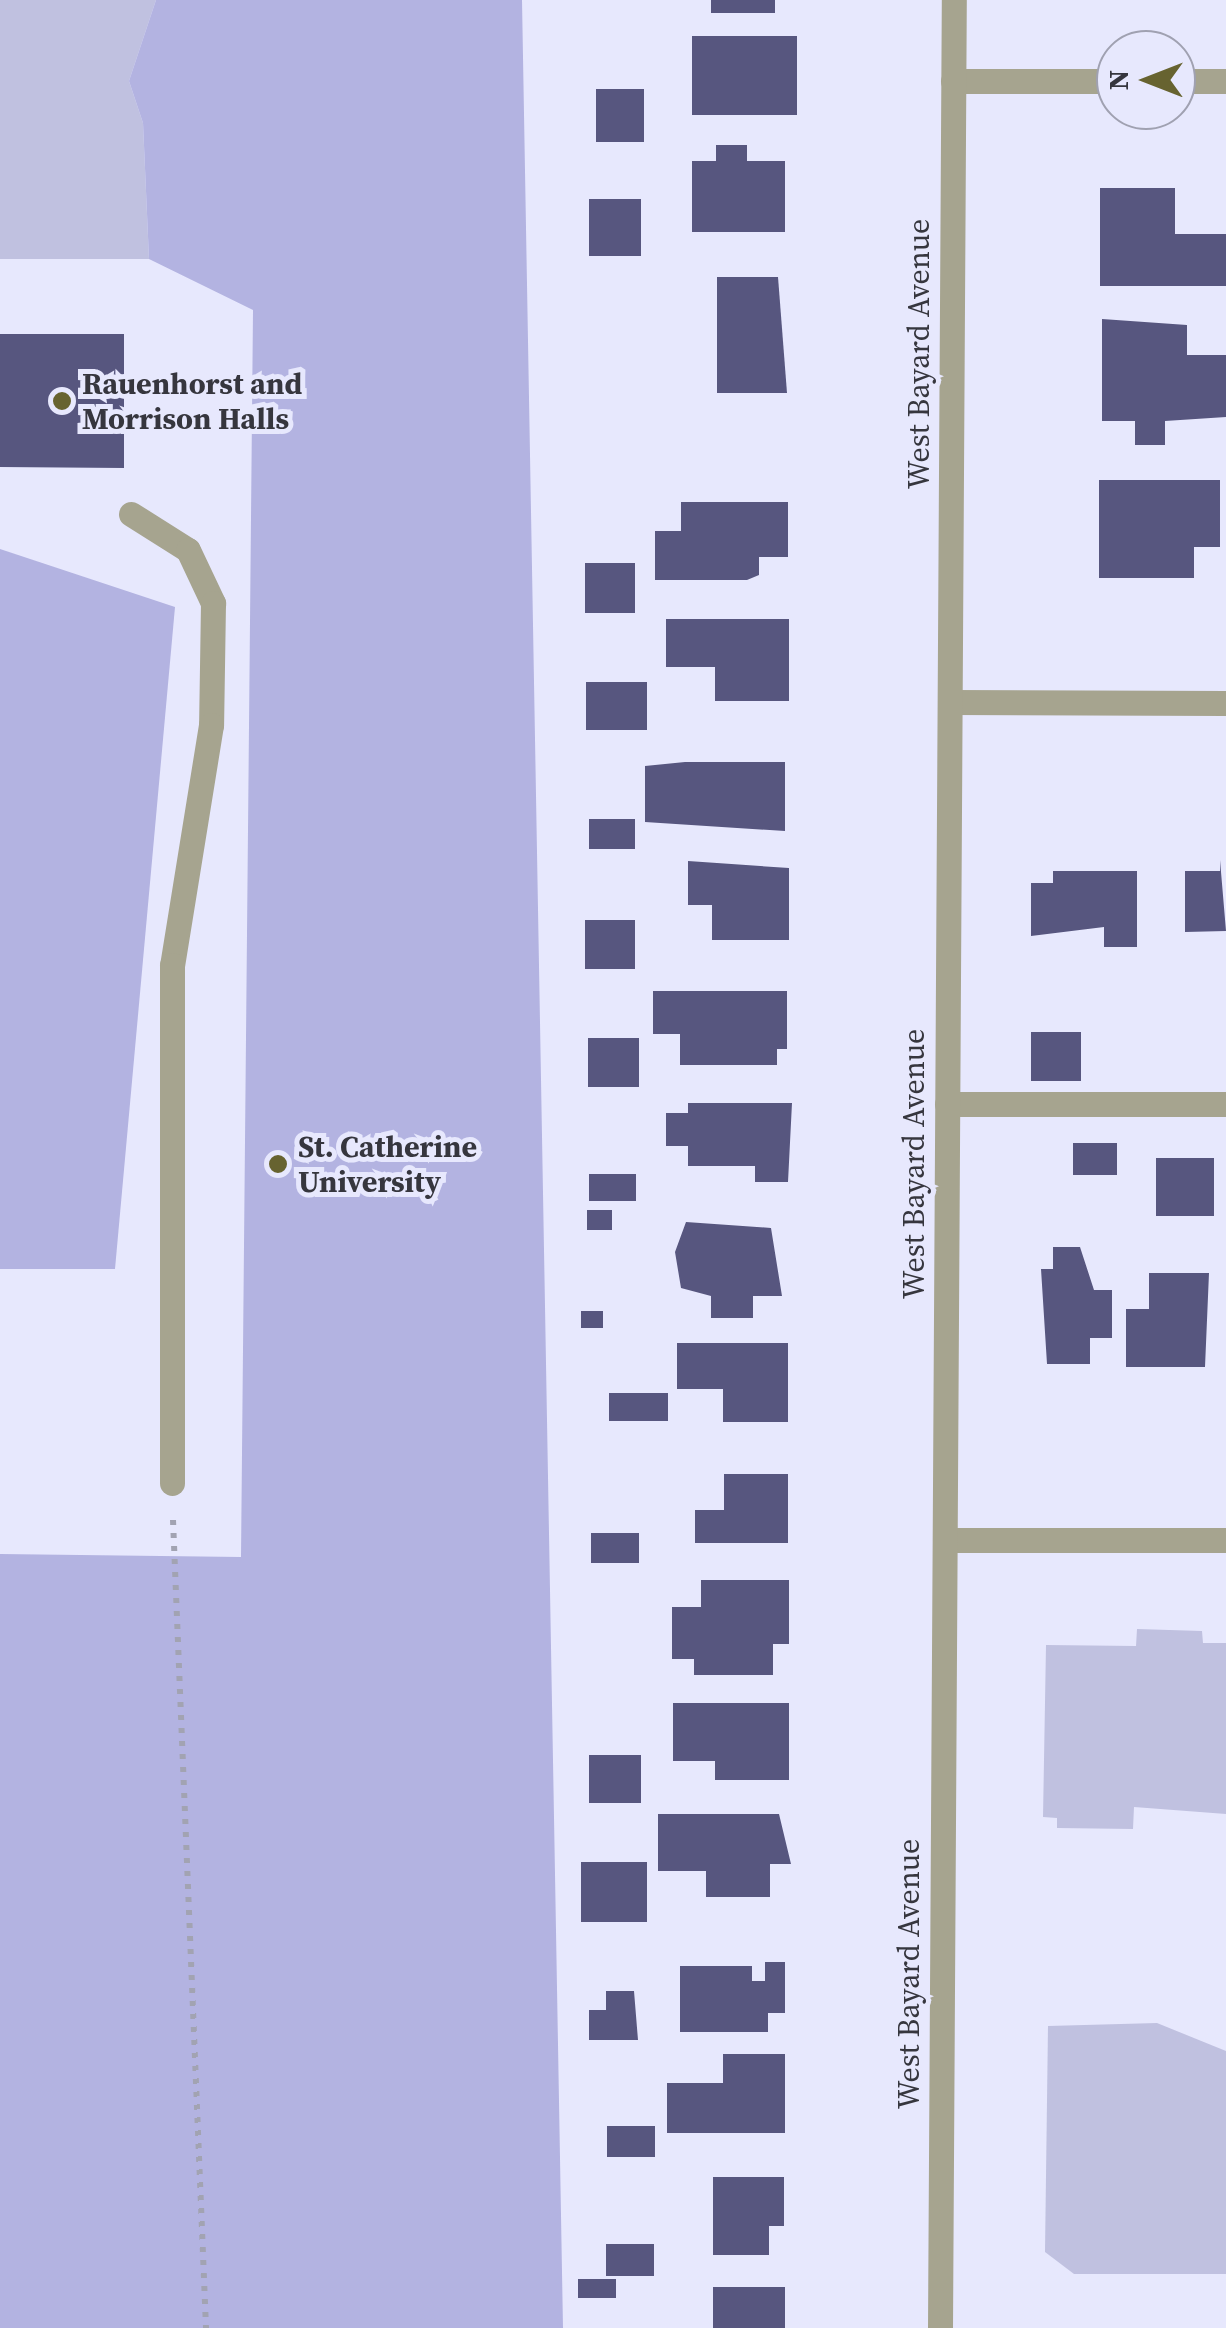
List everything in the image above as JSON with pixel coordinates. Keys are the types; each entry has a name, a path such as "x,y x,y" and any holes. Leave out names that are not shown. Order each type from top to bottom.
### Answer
{"street":[{"name":"West Bayard Avenue","path":"940,2328 954,0"},
{"path":"953,81 1096,81"},
{"path":"1196,81 1226,81"},
{"path":"131,514 188,550 213,603 211,725 172,965 172,1483"},
{"path":"950,702 1226,703"},
{"path":"947,1104 1226,1104"},
{"path":"944,1540 1226,1540"}],"path":[{"path":"172,1483 206,2328"}],"shaded area":[{"path":"0,0 156,0 129,81 143,123 149,259 0,259"},
{"name":"St. Catherine University","path":"156,0 522,0 563,2328 0,2328 0,1554 241,1557 253,310 149,259 143,123 129,81"},
{"path":"0,549 175,607 115,1269 0,1269"},
{"path":"1137,1629 1202,1631 1203,1643 1226,1643 1226,1814 1134,1807 1133,1829 1057,1828 1057,1818 1043,1817 1046,1645 1136,1646"},
{"path":"1157,2023 1226,2051 1226,2274 1074,2274 1045,2252 1048,2026"}],"building":[{"path":"711,0 775,0 775,13 711,13"},
{"path":"692,36 797,36 797,115 692,115"},
{"path":"596,89 644,89 644,142 596,142"},
{"path":"716,145 747,145 747,161 785,161 785,232 692,232 692,161 716,161"},
{"path":"1100,188 1175,188 1175,234 1226,234 1226,286 1100,286"},
{"path":"589,199 641,199 641,256 589,256"},
{"path":"717,277 778,277 787,393 717,393"},
{"path":"1102,319 1187,325 1187,355 1226,355 1226,417 1165,421 1165,445 1135,445 1135,421 1102,421"},
{"name":"Rauenhorst and Morrison Halls","path":"0,334 124,334 124,468 0,467"},
{"path":"1099,480 1220,480 1220,547 1194,547 1194,578 1099,578"},
{"path":"681,502 788,502 788,557 759,557 759,575 747,580 655,580 655,531 681,531"},
{"path":"585,563 635,563 635,613 585,613"},
{"path":"666,619 789,619 789,701 715,701 715,667 666,667"},
{"path":"586,682 647,682 647,730 586,730"},
{"path":"785,762 785,831 645,822 645,766"},
{"path":"589,819 635,819 635,849 589,849"},
{"path":"1220,860 1226,931 1185,932 1185,871 1220,871"},
{"path":"688,861 789,868 789,940 712,940 712,905 688,905"},
{"path":"1053,871 1137,871 1137,947 1104,947 1104,927 1031,936 1031,883 1053,883"},
{"path":"585,920 635,920 635,969 585,969"},
{"path":"653,991 787,991 787,1049 777,1049 777,1065 680,1065 680,1034 653,1034"},
{"path":"1031,1032 1081,1032 1081,1081 1031,1081"},
{"path":"588,1038 639,1038 639,1087 588,1087"},
{"path":"688,1103 792,1103 788,1182 755,1182 755,1166 688,1166 688,1146 666,1146 666,1113 688,1113"},
{"path":"1073,1143 1117,1143 1117,1175 1073,1175"},
{"path":"1156,1158 1214,1158 1214,1216 1156,1216"},
{"path":"589,1174 636,1174 636,1201 589,1201"},
{"path":"587,1210 612,1210 612,1230 587,1230"},
{"path":"686,1222 771,1228 782,1296 753,1296 753,1318 711,1318 711,1296 681,1288 675,1252"},
{"path":"1053,1247 1080,1247 1094,1290 1112,1290 1112,1338 1090,1338 1090,1364 1047,1364 1041,1269 1053,1269"},
{"path":"1149,1273 1209,1273 1205,1367 1126,1367 1126,1309 1149,1309"},
{"path":"581,1311 603,1311 603,1328 581,1328"},
{"path":"677,1343 788,1343 788,1422 723,1422 723,1389 677,1389"},
{"path":"609,1393 668,1393 668,1421 609,1421"},
{"path":"724,1474 788,1474 788,1543 695,1543 695,1510 724,1510"},
{"path":"591,1533 639,1533 639,1563 591,1563"},
{"path":"701,1580 789,1580 789,1644 773,1644 773,1675 694,1675 694,1659 672,1659 672,1607 701,1607"},
{"path":"673,1703 789,1703 789,1780 715,1780 715,1761 673,1761"},
{"path":"589,1755 641,1755 641,1803 589,1803"},
{"path":"658,1814 779,1814 791,1864 770,1864 770,1897 706,1897 706,1871 658,1871"},
{"path":"581,1862 647,1862 647,1922 581,1922"},
{"path":"765,1962 785,1962 785,2013 768,2013 768,2032 680,2032 680,1966 752,1966 752,1981 765,1981"},
{"path":"606,1991 634,1991 638,2040 589,2040 589,2010 606,2010"},
{"path":"723,2054 785,2054 785,2133 667,2133 667,2083 723,2083"},
{"path":"607,2126 655,2126 655,2157 607,2157"},
{"path":"713,2177 784,2177 784,2226 769,2226 769,2255 713,2255"},
{"path":"606,2244 654,2244 654,2276 606,2276"},
{"path":"578,2279 616,2279 616,2298 578,2298"},
{"path":"713,2287 785,2287 785,2328 713,2328"}],"place":[{"name":"Rauenhorst and Morrison Halls","path":"62,401"},
{"name":"St. Catherine University","path":"278,1164"}]}
